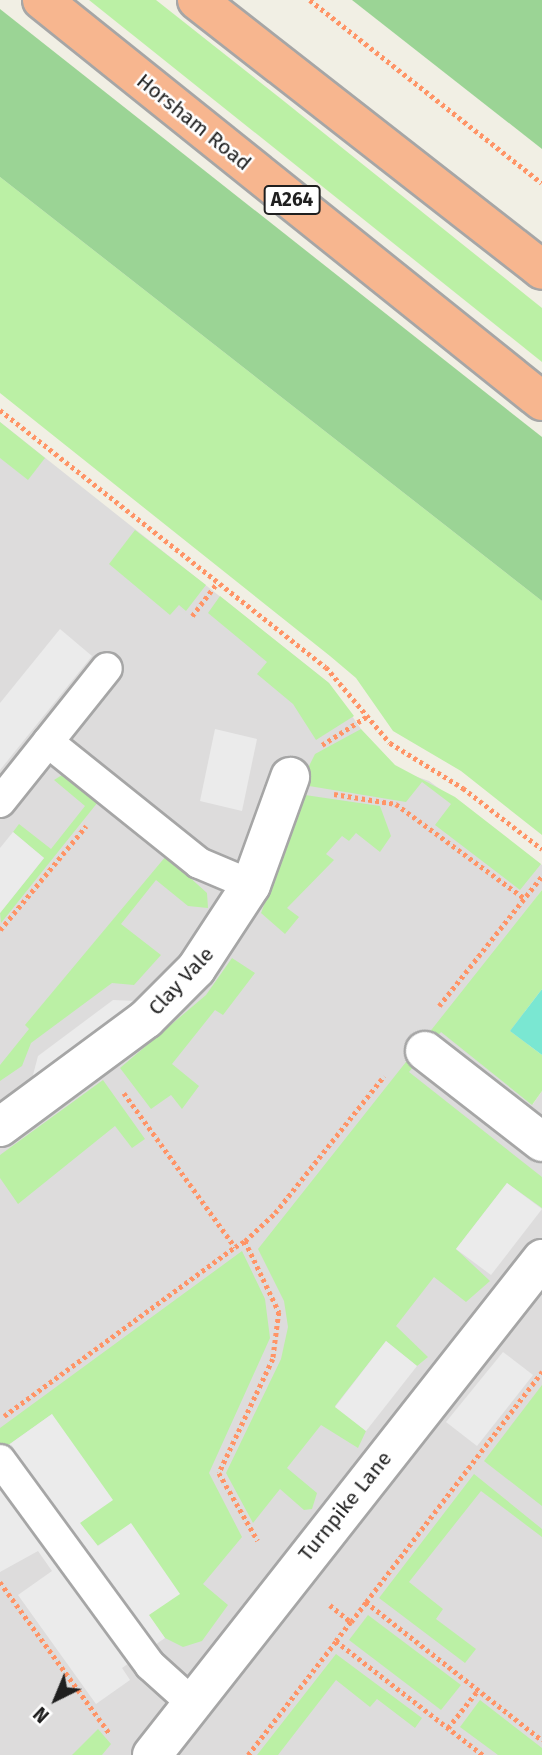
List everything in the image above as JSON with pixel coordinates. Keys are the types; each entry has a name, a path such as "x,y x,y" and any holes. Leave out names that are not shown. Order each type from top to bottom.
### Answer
{"highway":[{"name":"Horsham Road","path":"42,0 542,401"},
{"path":"197,0 542,270"}],"street":[{"name":"Clay Vale","path":"0,1127 97,1056 197,969 251,886 288,782"},
{"path":"425,1051 542,1142"},
{"name":"Turnpike Lane","path":"152,1755 542,1259"}],"lane":[{"path":"0,802 107,668"},
{"path":"48,741 200,863 251,886"},
{"path":"0,1460 150,1665 192,1703"}],"path":[{"path":"310,0 542,183"},
{"path":"0,410 334,675 390,743 463,788 542,849"},
{"path":"192,616 217,583"},
{"path":"288,782 396,804 524,898"},
{"path":"0,930 113,793"},
{"path":"533,887 542,876"},
{"path":"97,1056 235,1247"},
{"path":"0,1419 245,1241 272,1293 280,1327 274,1359 219,1473 257,1541 291,1575 351,1622"},
{"path":"248,1755 542,1372"},
{"path":"0,1582 116,1743"},
{"path":"366,1602 542,1740"},
{"path":"336,1642 483,1755"},
{"path":"448,1728 478,1690"}],"shaded area":[{"path":"0,422 329,683 361,729 360,757 429,781 542,865 542,890 516,924 533,1104 542,1091 542,1755 0,1755"},
{"path":"60,629 92,656 0,770 0,703"},
{"path":"215,729 257,739 242,811 200,801"},
{"path":"13,832 44,858 0,913 0,848"},
{"path":"542,989 542,1055 510,1031"},
{"path":"113,1000 136,1001 32,1079 38,1056"},
{"path":"507,1183 542,1209 491,1275 456,1249"},
{"path":"386,1341 417,1366 366,1431 335,1407"},
{"path":"503,1352 533,1375 477,1446 446,1422"},
{"path":"52,1414 113,1500 80,1523 98,1546 131,1523 180,1594 149,1615 165,1638 122,1668 130,1680 96,1704 18,1595 52,1571 38,1551 0,1572 0,1451"}],"green space":[{"path":"89,0 156,0 280,98 542,308 542,362"},
{"path":"352,0 542,0 542,149"},
{"path":"0,9 542,437 542,601 0,177"},
{"path":"0,177 542,601 542,835 461,771 393,731 356,678 0,393"},
{"path":"0,422 45,458 28,480 0,458"},
{"path":"135,530 206,585 186,611 179,605 170,615 109,564"},
{"path":"220,596 329,683 354,716 316,740 293,704 257,674 267,662 208,613"},
{"path":"361,729 395,765 455,797 541,864 520,890 435,825 451,804 422,782 406,802 309,786 307,770 315,754"},
{"path":"62,775 98,802 1,923 0,913 44,858 13,832 19,824 51,849 85,806 54,780"},
{"path":"305,795 380,806 391,836 380,852 356,833 349,841 342,836 326,854 334,860 287,908 299,917 285,934 261,913"},
{"path":"166,856 207,893 208,908 188,906 156,880 121,924 161,955 134,985 112,983 31,1043 22,1066 0,1081 0,1065 29,1029 25,1025"},
{"path":"542,890 542,989 510,1031 542,1055 542,1091 532,1105 441,1032 409,1072 542,1177 542,1208 507,1183 456,1249 490,1281 466,1302 434,1277 396,1326 428,1357 417,1366 386,1341 335,1406 366,1431 358,1448 321,1425 287,1468 317,1493 312,1509 304,1510 280,1489 253,1523 226,1473 281,1359 288,1327 284,1301 258,1249"},
{"path":"232,958 255,973 223,1015 215,1010 172,1064 199,1086 182,1109 171,1095 151,1109 120,1068 206,995"},
{"path":"103,1080 145,1139 132,1148 115,1126 18,1204 0,1178 0,1155"},
{"path":"242,1251 265,1299 270,1338 209,1473 242,1537 203,1584 228,1605 202,1641 183,1647 165,1638 149,1616 131,1524 97,1546 80,1523 52,1414 0,1451 0,1428"},
{"path":"542,1385 542,1506 484,1461"},
{"path":"474,1474 542,1529 542,1537 481,1491 409,1582 443,1609 436,1619 476,1649 465,1663 379,1598"},
{"path":"368,1615 461,1685 441,1710 349,1640"},
{"path":"336,1654 422,1718 415,1728 377,1699 370,1707 336,1680 278,1755 257,1755"},
{"path":"480,1700 542,1748 542,1755 498,1755 460,1727"},
{"path":"98,1729 111,1744 102,1755 72,1755"}]}
